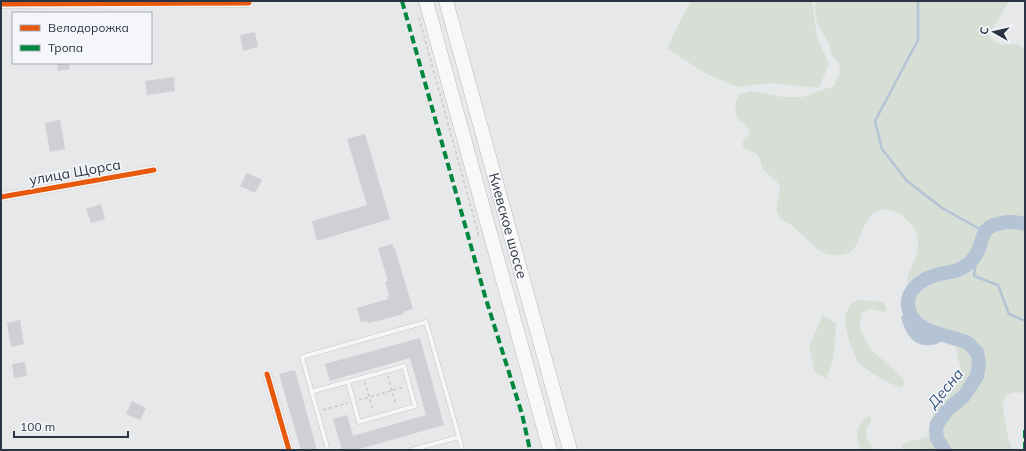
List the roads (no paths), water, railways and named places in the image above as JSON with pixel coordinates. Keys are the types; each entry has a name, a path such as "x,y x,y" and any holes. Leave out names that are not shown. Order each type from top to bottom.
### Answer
{"highway":[{"name":"Киевское шоссе","path":"426,1 550,450"},
{"name":"Киевское шоссе","path":"446,1 570,450"}],"street":[{"path":"1,4 249,2"},
{"name":"улица Щорса","path":"1,197 154,170"},
{"path":"268,374 289,450"}],"lane":[{"path":"328,450 302,357 426,322 462,450"},
{"path":"311,392 404,366 415,406 359,422 348,382"},
{"path":"411,450 458,437"}],"water":[{"path":"908,309 918,324 944,335 942,341 934,345 922,345 912,339 905,329 901,317"}],"waterway":[{"path":"918,1 918,40 875,121 882,149 906,180 942,208 985,232"},
{"name":"Десна","path":"944,450 937,438 937,424 948,409 964,396 977,376 979,362 977,352 970,344 966,342 931,331 916,322 911,315 908,300 912,290 920,282 939,274 956,271 968,264 977,253 983,235 990,227 1008,222 1025,224"},
{"path":"977,253 974,276 998,285 1009,314 1025,321"}]}
